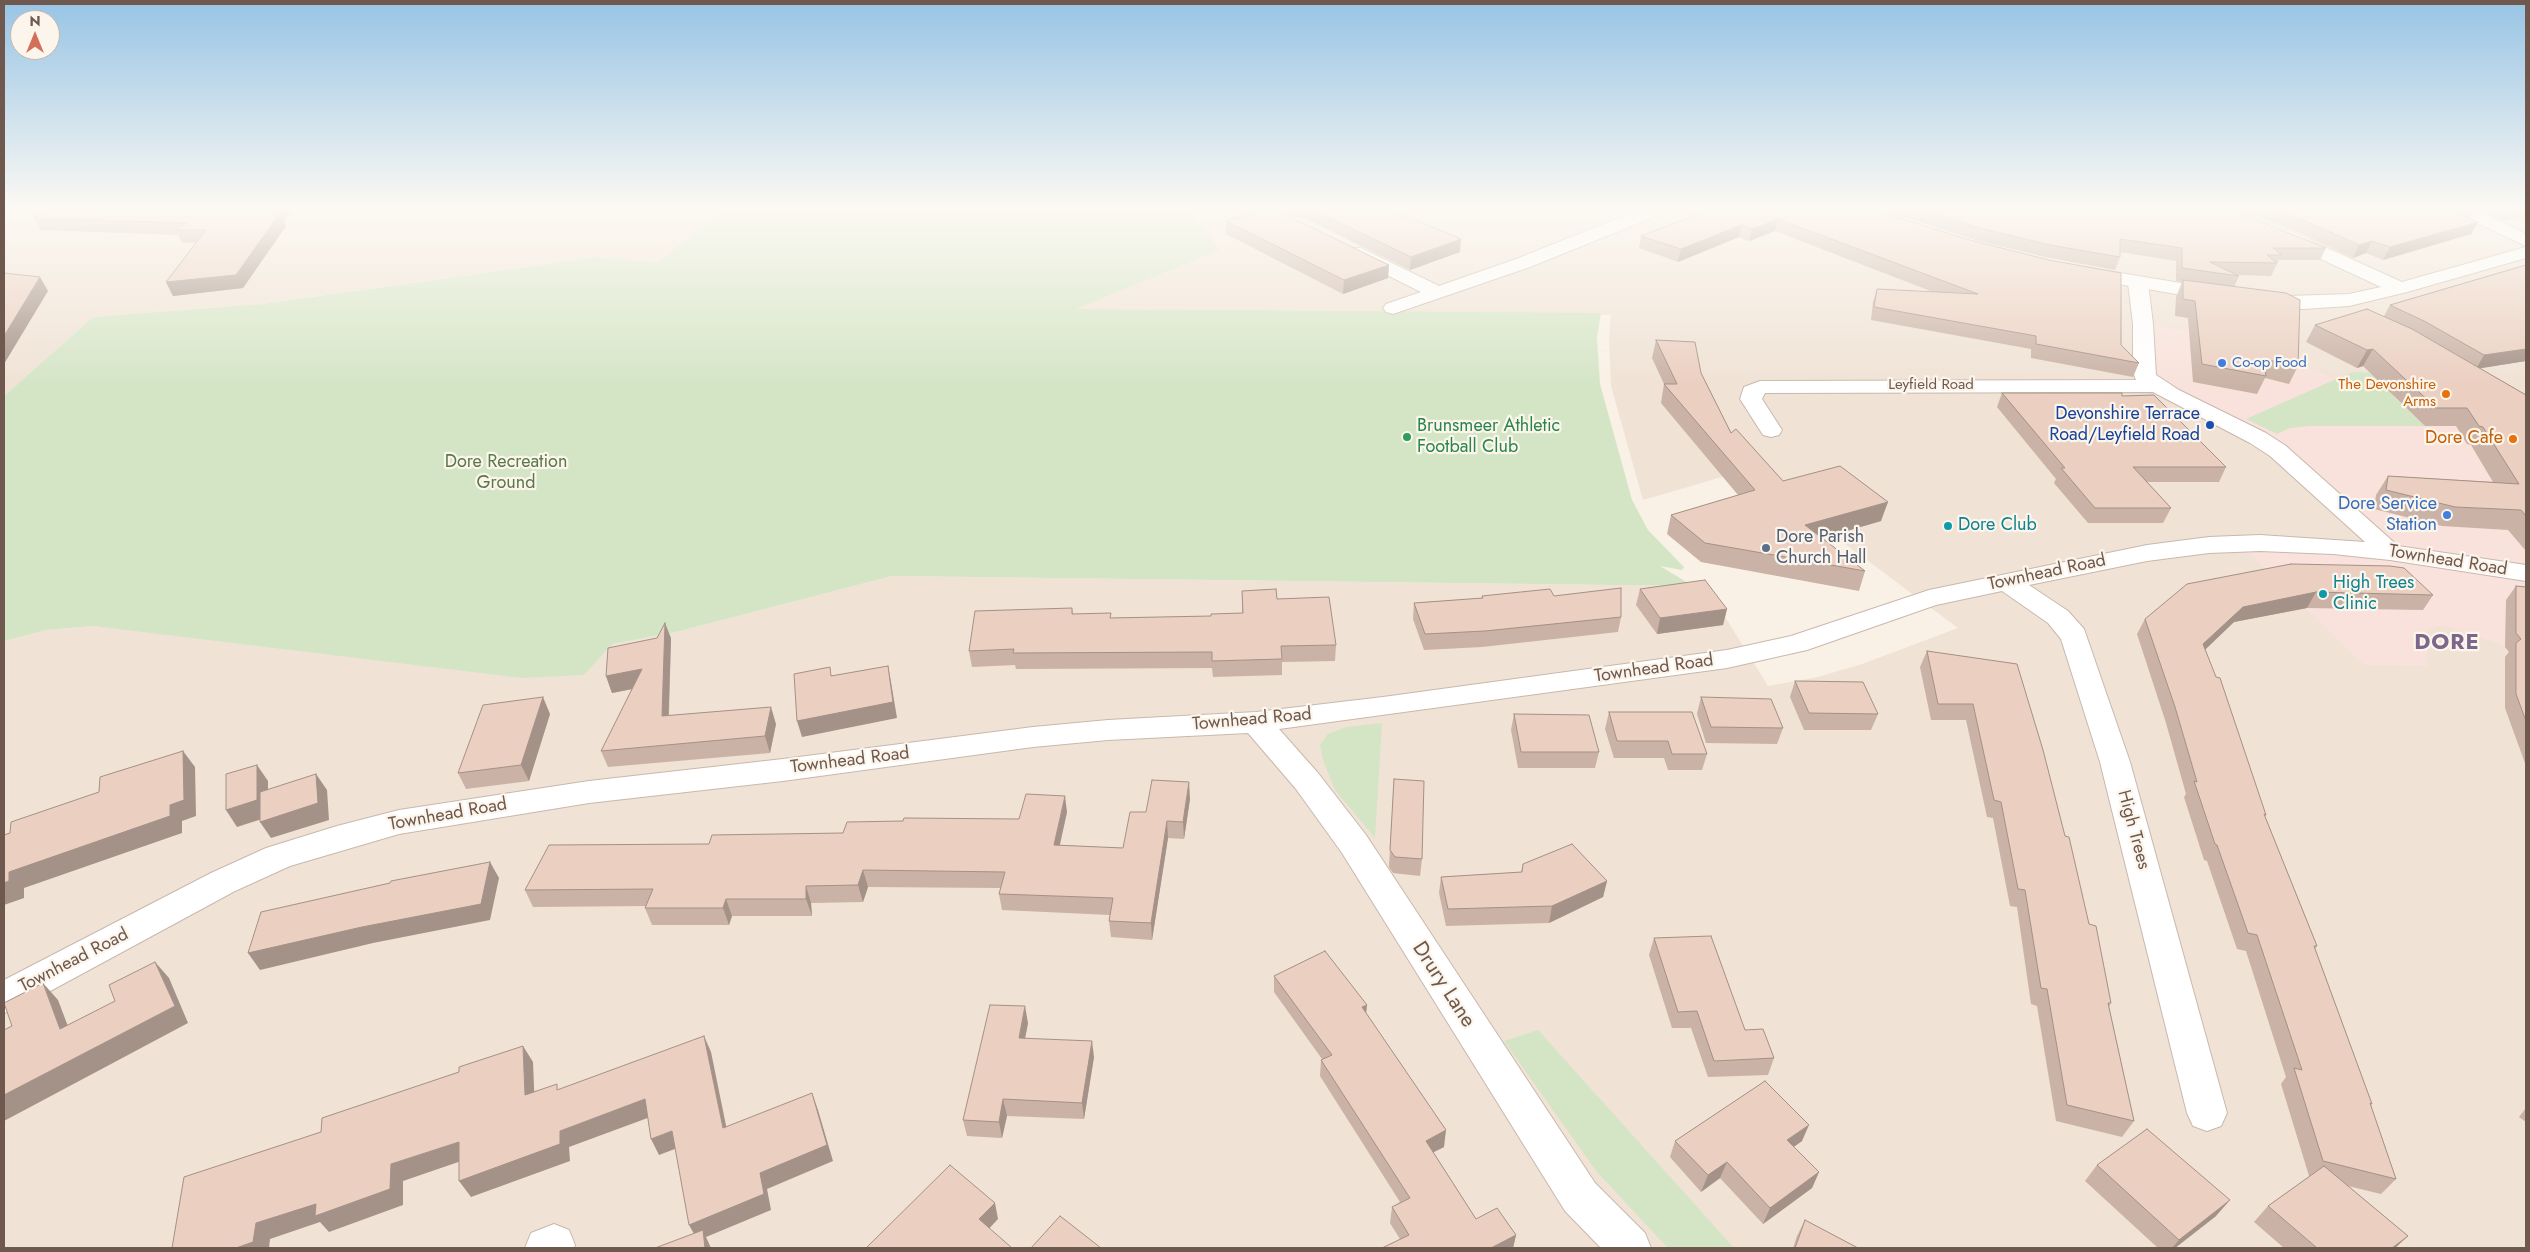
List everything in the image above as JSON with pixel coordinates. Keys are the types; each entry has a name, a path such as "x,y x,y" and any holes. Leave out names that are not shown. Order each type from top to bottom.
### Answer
{"street":[{"path":"1387,268 1436,292"},
{"path":"1393,308 1507,268"},
{"path":"2357,268 2400,288"},
{"path":"2064,269 2138,283 2243,298 2328,303 2400,288 2469,268"},
{"path":"2138,283 2143,324 2144,372 2156,386 2278,450 2376,536 2390,552"},
{"path":"2328,303 2360,318"},
{"name":"Leyfield Road","path":"1772,430 1751,399 1752,392 1760,386 2156,386"},
{"name":"Townhead Road","path":"4,998 223,882 278,857 337,838 399,822 589,792 783,770 1033,737 1108,730 1256,722 1383,707 1727,659 1797,644 1929,598 2147,553 2208,544 2260,543 2390,552 2526,573"},
{"name":"High Trees","path":"2005,581 2058,617 2070,629 2074,639 2114,762 2207,1113"},
{"name":"Drury Lane","path":"1256,722 1307,782 1354,844 1580,1197 1630,1248"}],"shaded area":[{"path":"4,268 515,268 261,304 93,317 4,396"},
{"path":"1173,268 2526,268 2526,1248 4,1248 4,641 46,630 93,626 584,675 613,644 676,632 892,576 1693,586 1714,599 1768,686 1818,677 1862,664 1958,628 1746,470 1643,500 1611,386 1609,338 1611,315 1074,309"},
{"path":"2143,324 2276,345 2313,362 2304,366 2336,379 2352,372 2368,374 2436,363 2526,419 2526,653 2443,625 2426,630 2427,666 2364,665 2239,543 2389,552 2278,451 2155,386"}],"green space":[{"name":"Dore Recreation Ground","path":"516,268 1174,268 1076,309 1601,313 1597,337 1600,384 1632,500 1648,530 1684,567 1682,570 1660,566 1693,586 892,576 676,632 613,644 584,675 522,678 93,626 46,630 4,641 4,396 93,317 262,304"},
{"path":"2352,372 2375,373 2395,398 2425,426 2309,426 2290,428 2277,434 2246,419"},
{"path":"1382,723 1375,838 1335,790 1323,760 1320,745 1328,734 1346,727"},
{"path":"1538,1030 1734,1248 1668,1248 1597,1172 1504,1041"}],"building":[{"path":"176,268 241,268 236,275 166,282"},
{"path":"1321,268 1379,268 1344,280"},
{"path":"1910,268 2096,268 2121,273 2121,345 2139,363 2036,344 2036,336 1874,307 1877,289 1978,294"},
{"path":"2185,268 2223,268 2239,276"},
{"path":"2514,268 2526,268 2526,349 2484,355 2426,322 2390,305"},
{"path":"4,273 40,277 4,336"},
{"path":"2183,280 2286,293 2300,300 2298,366 2263,359 2266,376 2202,364 2195,301 2183,299"},
{"path":"2367,309 2412,329 2526,395 2526,516 2521,510 2455,507 2386,490 2388,476 2519,484 2483,427 2479,426 2467,408 2436,408 2373,349 2367,350 2315,325"},
{"path":"1656,340 1695,342 1701,373 1731,433 1736,429 1783,481 1840,466 1888,502 1805,525 1865,571 1705,543 1671,515 1755,490 1664,384 1677,384"},
{"path":"2002,393 2122,393 2122,396 2154,395 2226,467 2133,467 2171,508 2095,508 2061,468 2065,468"},
{"path":"2291,564 2390,566 2404,568 2433,595 2316,592 2243,607 2203,644 2216,677 2220,678 2266,815 2264,814 2317,946 2314,946 2372,1104 2370,1103 2396,1179 2323,1161 2294,1068 2302,1070 2257,935 2248,933 2217,845 2215,844 2194,781 2197,782 2175,707 2145,619 2187,584"},
{"path":"1705,580 1727,609 1660,618 1640,589"},
{"path":"2516,586 2526,587 2526,721 2516,694 2516,643 2521,639 2516,633"},
{"path":"1621,588 1621,617 1485,631 1425,634 1414,603 1483,598 1482,596 1550,589 1554,596"},
{"path":"1276,589 1277,599 1329,597 1336,645 1281,646 1282,659 1212,661 1212,652 1013,653 1014,649 969,651 975,611 1072,608 1072,614 1111,613 1110,618 1211,616 1211,614 1243,613 1242,591"},
{"path":"665,623 662,716 771,707 765,736 601,751 642,669 606,676 608,648 657,638"},
{"path":"1927,651 2017,664 2043,750 2065,836 2069,837 2089,924 2096,926 2111,1003 2108,1003 2134,1121 2067,1105 2047,989 2041,988 2025,890 2018,889 2001,802 1994,800 1973,704 1938,704"},
{"path":"888,666 893,702 797,721 794,674 830,667 831,676"},
{"path":"1795,681 1863,682 1878,714 1809,713"},
{"path":"543,697 521,765 458,773 483,705"},
{"path":"1701,697 1771,699 1783,728 1711,727"},
{"path":"1609,712 1692,712 1707,754 1672,754 1668,741 1617,741"},
{"path":"1514,714 1589,715 1599,752 1521,752"},
{"path":"183,751 184,800 170,805 170,816 9,872 9,881 4,883 4,835 10,833 11,822 99,792 100,777"},
{"path":"257,765 257,800 226,810 226,774"},
{"path":"316,774 318,803 260,822 260,792"},
{"path":"1394,779 1424,781 1422,859 1395,857 1390,850"},
{"path":"1152,780 1189,782 1183,822 1167,821 1151,923 1109,921 1113,898 999,894 1005,872 863,870 858,885 806,886 806,899 726,899 723,908 645,908 653,889 525,890 549,845 709,844 712,835 843,833 847,822 903,821 904,818 1019,819 1026,794 1065,796 1054,845 1123,848 1130,812 1146,812"},
{"path":"1572,844 1607,881 1552,906 1448,909 1441,877 1522,872 1523,864"},
{"path":"490,862 481,904 362,927 248,953 261,912 390,883 391,881"},
{"path":"1711,936 1745,1030 1763,1029 1774,1058 1714,1061 1697,1011 1678,1012 1654,938"},
{"path":"1325,951 1367,1005 1362,1007 1446,1130 1426,1141 1476,1219 1497,1208 1516,1235 1491,1248 1382,1248 1409,1235 1392,1207 1410,1198 1321,1060 1332,1055 1274,976"},
{"path":"155,962 175,1006 4,1095 4,1030 12,1026 4,1003 43,983 60,1029 115,1001 109,985"},
{"path":"990,1005 1025,1006 1019,1038 1092,1041 1082,1103 1003,1099 999,1122 963,1120"},
{"path":"704,1036 723,1128 812,1093 827,1145 760,1173 764,1194 689,1225 672,1131 651,1139 645,1099 560,1131 560,1144 459,1181 459,1142 391,1164 390,1189 315,1216 316,1204 256,1223 253,1242 236,1248 172,1248 184,1177 321,1132 322,1118 459,1072 459,1067 523,1046 525,1095 557,1084 557,1090"},
{"path":"1765,1081 1809,1125 1787,1140 1819,1172 1770,1208 1727,1162 1708,1175 1675,1141"},
{"path":"2147,1129 2230,1200 2179,1240 2097,1165"},
{"path":"950,1165 995,1203 979,1219 1012,1248 866,1248"},
{"path":"2324,1166 2408,1236 2392,1248 2317,1248 2268,1206"},
{"path":"1060,1216 1101,1248 1031,1248"},
{"path":"1805,1220 1858,1248 1795,1248"},
{"path":"703,1230 705,1248 655,1248"}],"place":[{"name":"Co-op Food","path":"2222,363"},
{"name":"The Devonshire Arms","path":"2446,394"},
{"name":"Devonshire Terrace Road/Leyfield Road","path":"2210,425"},
{"name":"Brunsmeer Athletic Football Club","path":"1407,437"},
{"name":"Dore Cafe","path":"2513,439"},
{"name":"Dore Service Station","path":"2447,515"},
{"name":"Dore Club","path":"1948,526"},
{"name":"Dore Parish Church Hall","path":"1766,548"},
{"name":"High Trees Clinic","path":"2323,594"}],"district":[{"name":"DORE","path":"2447,644"}]}
